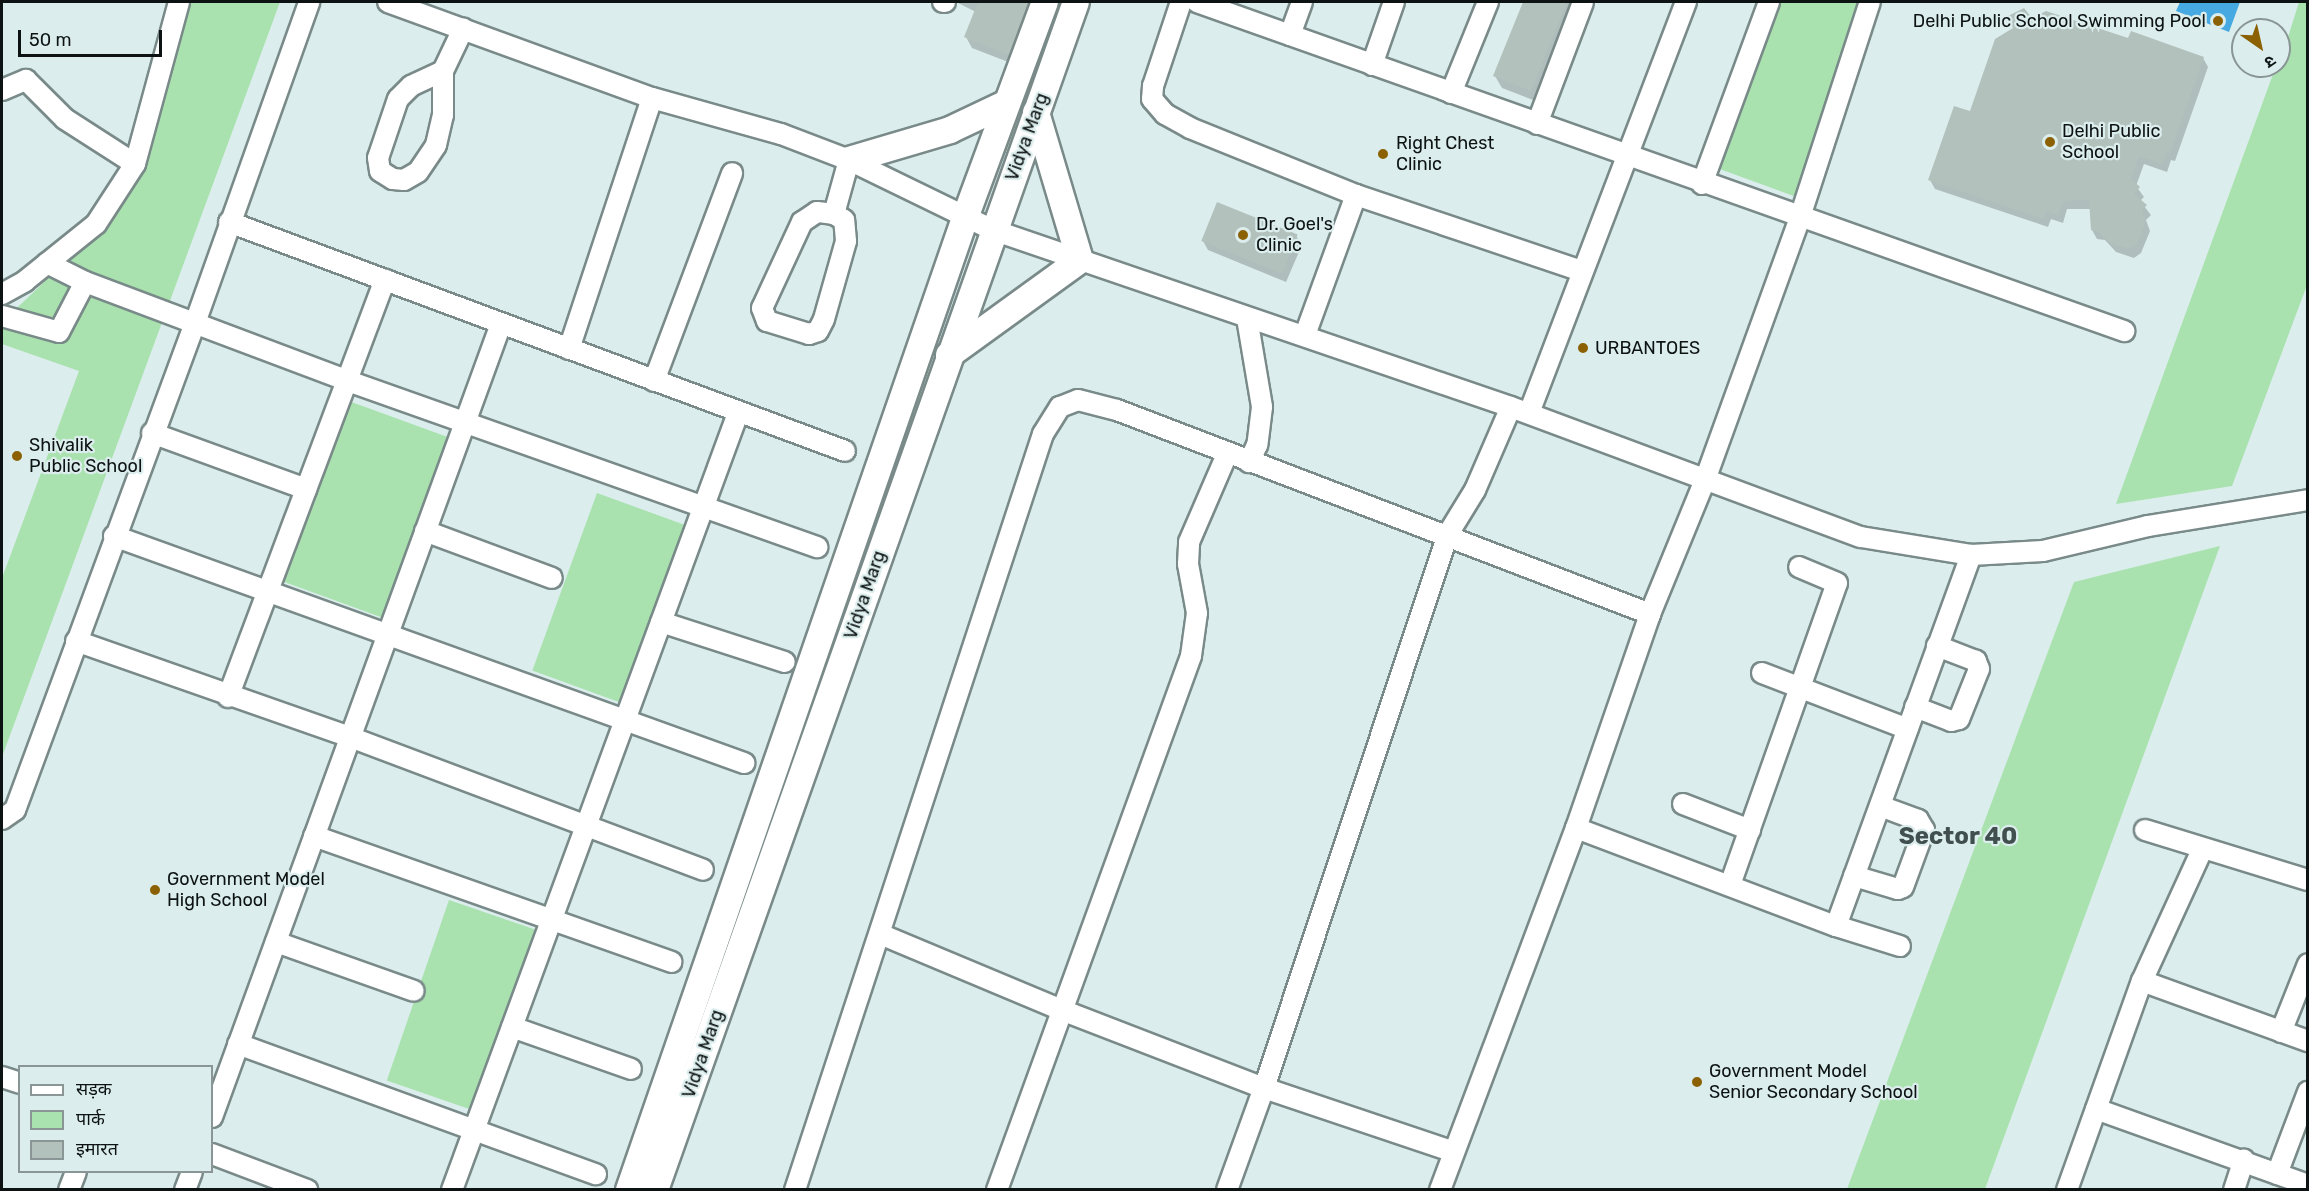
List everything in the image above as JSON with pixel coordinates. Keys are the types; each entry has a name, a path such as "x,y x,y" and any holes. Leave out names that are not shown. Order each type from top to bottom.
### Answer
{"main road":[{"name":"Vidya Marg","path":"629,1190 965,218 1045,2"},
{"name":"Vidya Marg","path":"655,1190 993,230 1076,2"},
{"path":"849,160 950,130 1007,103"},
{"path":"949,355 1080,260 1036,112"}],"street":[{"path":"2,294 47,263 96,224 135,164 179,2"},
{"path":"2,819 15,810 152,433 195,323 309,2"},
{"path":"388,2 575,67 652,98 781,134 849,160 993,230 1520,410 1861,537 1971,555 2043,551 2202,516 2307,500"},
{"path":"1181,2 1153,86 1152,99 1156,108 1190,128 1356,195 1582,271"},
{"path":"1197,2 1702,184 2124,331"},
{"path":"1290,35 1302,2"},
{"path":"1372,65 1394,2"},
{"path":"1451,93 1488,2"},
{"path":"1538,124 1582,2"},
{"path":"1227,1190 1264,1088 1448,534 1520,410 1582,271 1686,2"},
{"path":"1702,184 1769,2"},
{"path":"1440,1190 1576,828 1650,614 1705,480 1800,217 1870,2"},
{"path":"443,71 411,86 398,99 378,158 380,171 393,179 404,180 418,172 436,145 443,115 443,71 463,29"},
{"path":"2,90 26,80 65,119 135,164"},
{"path":"569,349 652,98"},
{"path":"834,214 849,160"},
{"path":"654,381 732,173"},
{"path":"1305,335 1356,195"},
{"path":"817,212 834,214 844,220 846,241 818,332 809,334 767,321 762,308 802,222 817,212"},
{"path":"229,222 845,451"},
{"path":"47,263 85,282 348,381 817,547"},
{"path":"228,697 385,280"},
{"path":"2,316 58,332 85,282"},
{"path":"1247,318 1262,398 1257,445 1249,462"},
{"path":"213,1114 501,324"},
{"path":"795,1190 1050,421 1069,401 1091,401 1227,454 1448,534 1650,614"},
{"path":"452,1190 661,621 705,509 738,413"},
{"path":"152,433 306,489"},
{"path":"997,1190 1059,1009 1191,656 1197,613 1188,564 1189,542 1227,454"},
{"path":"425,531 552,578"},
{"path":"114,536 624,722 744,763"},
{"path":"1836,926 1971,555"},
{"path":"1730,885 1838,583 1798,567"},
{"path":"661,621 785,662"},
{"path":"76,641 228,697 350,737 585,829 704,870"},
{"path":"1915,707 1955,721 1979,669 1976,661 1937,646"},
{"path":"1762,673 1908,729"},
{"path":"1683,804 1750,830"},
{"path":"1854,876 1898,889 1903,887 1924,830 1918,820 1880,806"},
{"path":"1576,828 1836,926 1900,946"},
{"path":"2145,830 2202,850 2307,880"},
{"path":"314,836 671,962"},
{"path":"2067,1190 2142,981 2202,850"},
{"path":"880,934 1059,1009 1264,1088 1454,1152"},
{"path":"276,942 414,991"},
{"path":"2281,1032 2307,964"},
{"path":"2142,981 2307,1041"},
{"path":"512,1027 630,1069"},
{"path":"238,1044 596,1174"},
{"path":"2,1077 18,1082"},
{"path":"2277,1174 2307,1092"},
{"path":"2096,1109 2244,1160 2307,1185"},
{"path":"213,1154 301,1188"},
{"path":"2234,1190 2244,1160"},
{"path":"69,1190 76,1173"},
{"path":"185,1190 192,1173"}],"green space":[{"path":"170,2 280,2 2,757 2,578 79,371 2,344 2,322 115,215"},
{"path":"1779,2 1880,2 1807,201 1717,168"},
{"path":"2299,2 2308,2 2307,285 2232,486 2116,504 2272,78 2291,78 2291,28"},
{"path":"346,400 453,439 387,619 280,580"},
{"path":"597,493 686,525 622,703 532,671"},
{"path":"2220,546 1985,1189 1847,1189 2074,582"},
{"path":"449,900 538,931 476,1111 387,1081"}],"water":[{"name":"Delhi Public School Swimming Pool","path":"2180,2 2240,2 2234,18 2231,18 2229,32 2176,11"}],"building":[{"path":"978,2 1029,2 1009,55 964,37"},
{"path":"1523,2 1567,2 1531,91 1493,76"},
{"path":"2024,8 2032,18 2046,11 2128,38 2131,31 2204,57 2170,153 2167,152 2162,164 2139,156 2131,179 2140,187 2134,194 2147,205 2142,210 2146,221 2137,244 2129,249 2110,243 2099,232 2091,230 2089,200 2063,201 2058,215 2046,211 2044,219 1928,180 1954,106 1970,111 1995,39 2013,28 2008,16"},
{"path":"1217,202 1298,235 1282,274 1201,241"}],"place":[{"name":"Delhi Public School Swimming Pool","path":"2218,21"},
{"name":"Delhi Public School","path":"2050,142"},
{"name":"Right Chest Clinic","path":"1383,154"},
{"name":"Dr. Goel's Clinic","path":"1243,235"},
{"name":"URBANTOES","path":"1583,348"},
{"name":"Shivalik Public School","path":"17,456"},
{"name":"Government Model High School","path":"155,890"},
{"name":"Government Model Senior Secondary School","path":"1697,1082"}],"district":[{"name":"Sector 40","path":"1958,837"}]}
